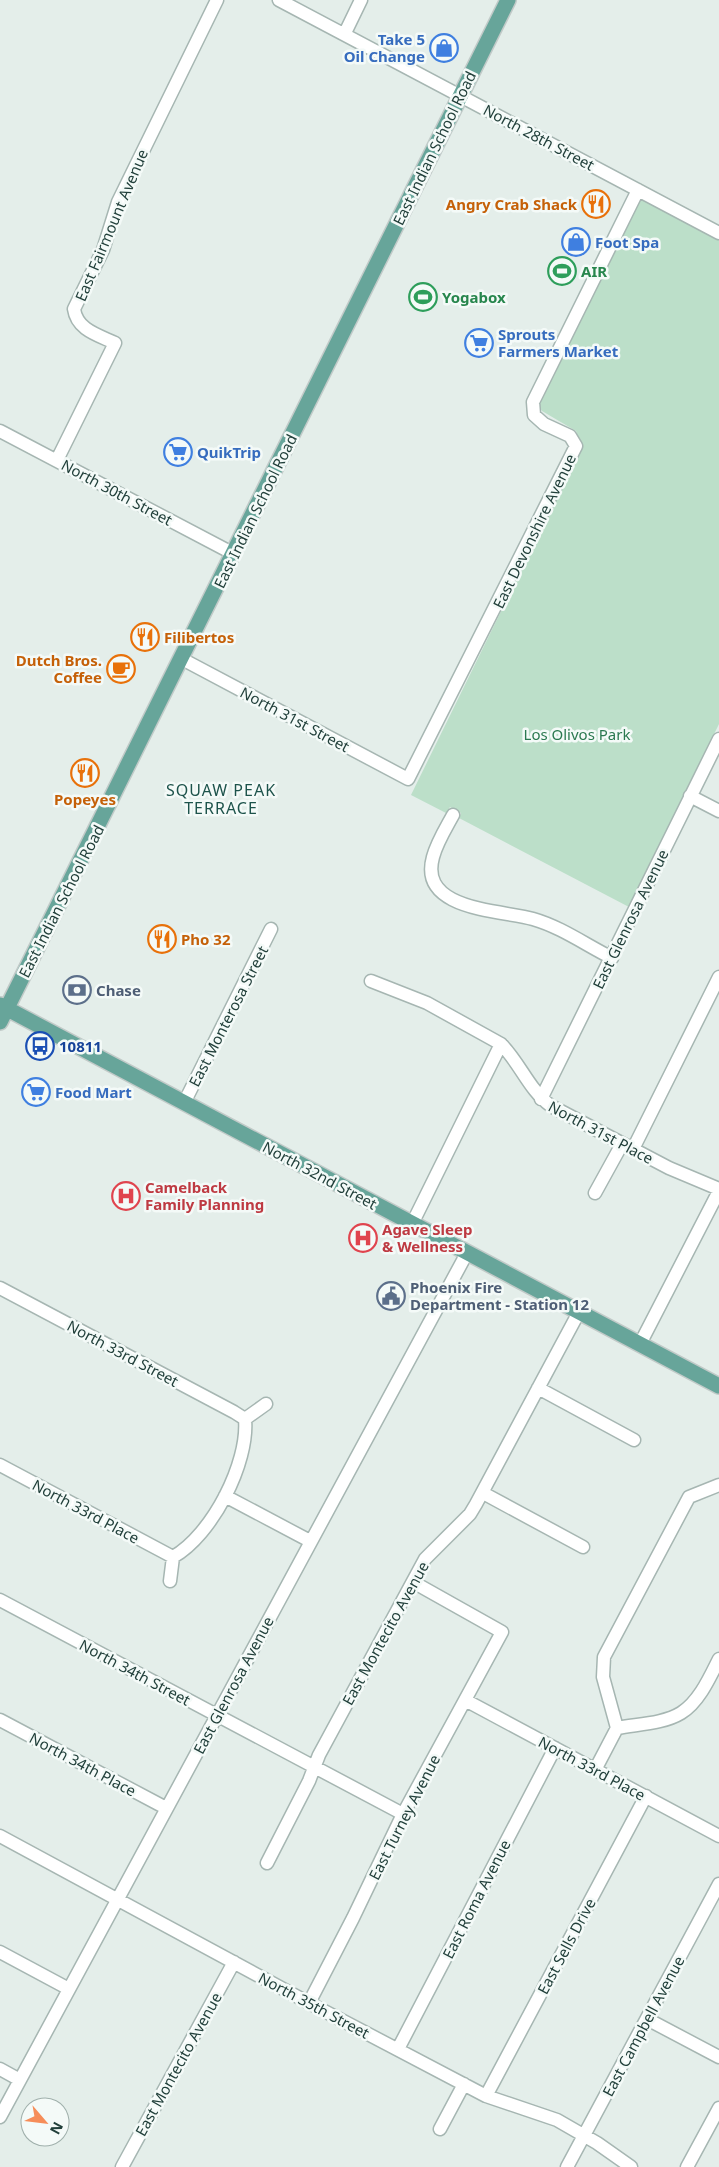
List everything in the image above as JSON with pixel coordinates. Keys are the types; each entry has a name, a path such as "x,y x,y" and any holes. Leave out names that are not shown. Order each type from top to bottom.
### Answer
{"main road":[{"name":"East Indian School Road","path":"2,1012 234,554 508,0"},
{"name":"North 32nd Street","path":"2,1012 184,1103 719,1386"}],"street":[{"name":"East Fairmount Avenue","path":"57,460 115,344 81,326 74,310 103,250 118,202 217,0"},
{"name":"North 28th Street","path":"280,0 719,233"},
{"path":"345,33 361,0"},
{"name":"East Devonshire Avenue","path":"408,779 576,446 570,436 544,424 534,415 533,402 638,190"},
{"name":"North 30th Street","path":"0,432 57,460 234,554"},
{"name":"North 31st Street","path":"182,658 408,779"},
{"name":"East Glenrosa Avenue","path":"541,1099 719,739"},
{"path":"690,796 719,811"},
{"path":"453,815 432,858 433,878 438,888 464,905 480,910 540,921 612,958"},
{"name":"East Monterosa Street","path":"184,1103 271,929"},
{"path":"596,1193 628,1146 719,977"},
{"name":"North 31st Place","path":"370,981 427,1004 501,1044 541,1099 669,1168 719,1190"},
{"path":"412,1224 501,1044"},
{"path":"640,1344 719,1190"},
{"name":"East Glenrosa Avenue","path":"0,2117 467,1253"},
{"name":"North 33rd Street","path":"0,1288 245,1419"},
{"name":"East Montecito Avenue","path":"267,1863 309,1781 313,1766 425,1559 470,1514 579,1312"},
{"path":"538,1388 634,1440"},
{"path":"170,1581 173,1556 184,1550 204,1530 232,1482 246,1433 245,1419 266,1404"},
{"name":"North 33rd Place","path":"0,1465 173,1556"},
{"path":"595,1770 617,1728 603,1676 604,1657 689,1497 719,1485"},
{"path":"483,1493 583,1547"},
{"path":"225,1496 310,1541"},
{"name":"East Turney Avenue","path":"309,2003 353,1918 403,1814 502,1632 413,1582"},
{"name":"North 34th Street","path":"0,1600 403,1814"},
{"path":"617,1728 668,1719 683,1712 696,1699 719,1659"},
{"name":"North 33rd Place","path":"465,1700 719,1836"},
{"name":"North 34th Place","path":"0,1720 166,1808"},
{"name":"East Roma Avenue","path":"398,2049 555,1748"},
{"name":"East Sells Drive","path":"486,2096 646,1796"},
{"name":"North 35th Street","path":"0,1836 486,2096 544,2115 584,2136 631,2167"},
{"name":"East Campbell Avenue","path":"567,2167 648,2019 713,1909 719,1884"},
{"path":"0,1952 69,1989"},
{"name":"East Montecito Avenue","path":"122,2167 234,1962"},
{"path":"648,2019 719,2058"},
{"path":"0,2069 20,2080"},
{"path":"440,2129 464,2084"},
{"path":"687,2167 719,2108"}],"green space":[{"name":"Los Olivos Park","path":"640,198 719,240 719,724 629,907 459,818 461,813 450,807 446,813 411,795 579,452 580,443 576,431 542,411 538,404"}],"place":[{"name":"Take 5 Oil Change","path":"444,48"},
{"name":"Angry Crab Shack","path":"596,204"},
{"name":"Foot Spa","path":"576,242"},
{"name":"AIR","path":"562,271"},
{"name":"Yogabox","path":"423,297"},
{"name":"Sprouts Farmers Market","path":"479,343"},
{"name":"QuikTrip","path":"178,452"},
{"name":"Filibertos","path":"145,637"},
{"name":"Dutch Bros. Coffee","path":"121,669"},
{"name":"Popeyes","path":"85,773"},
{"name":"Pho 32","path":"162,939"},
{"name":"Chase","path":"77,990"},
{"name":"10811","path":"40,1046"},
{"name":"Food Mart","path":"36,1092"},
{"name":"Camelback Family Planning","path":"126,1196"},
{"name":"Agave Sleep & Wellness","path":"363,1238"},
{"name":"Phoenix Fire Department - Station 12","path":"391,1296"}],"district":[{"name":"SQUAW PEAK TERRACE","path":"221,799"}]}
